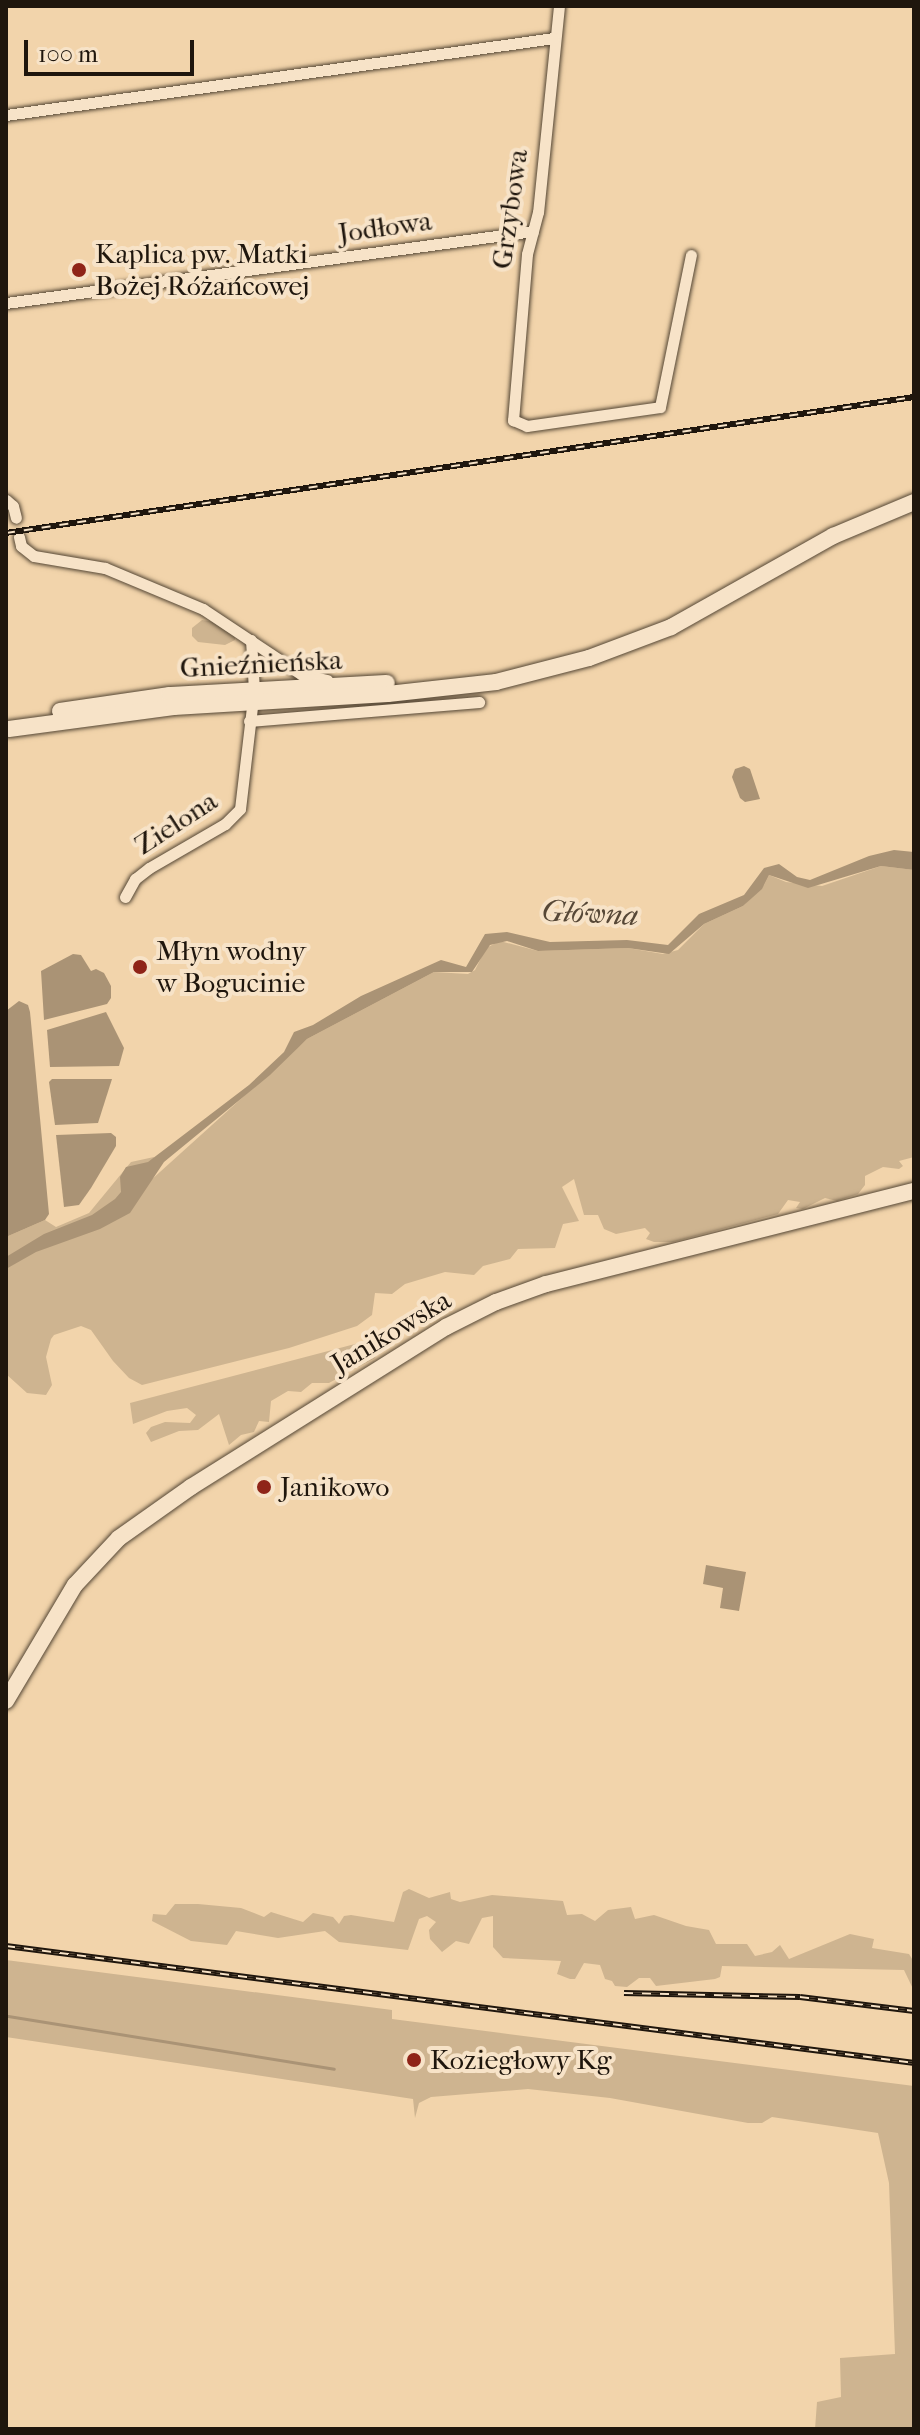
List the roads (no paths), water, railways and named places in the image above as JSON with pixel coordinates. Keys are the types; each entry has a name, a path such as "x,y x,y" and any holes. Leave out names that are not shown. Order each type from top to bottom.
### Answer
{"main road":[{"name":"Gnieźnieńska","path":"7,729 40,716 88,705 442,689 496,682 589,658 671,627 833,536 914,502"},
{"name":"Gnieźnieńska","path":"253,696 356,684 521,675"},
{"name":"Janikowska","path":"6,1701 75,1585 119,1538 203,1480 446,1327 496,1302 570,1277 914,1191"}],"street":[{"name":"Grzybowa","path":"559,6 538,212 527,254 513,420 527,426 660,407 691,255"},
{"path":"6,115 554,38"},
{"name":"Jodłowa","path":"6,303 533,231"},
{"path":"6,500 13,506 16,518"},
{"path":"19,537 26,553 127,575 203,609 308,678 356,684"},
{"name":"Zielona","path":"125,897 135,879 149,868 225,824 240,809 253,696 251,640"},
{"path":"249,721 479,702"}],"waterway":[{"path":"8,2016 334,2069"}],"railway":[{"path":"6,533 914,397"},
{"path":"6,1946 914,2063"},
{"path":"624,1993 800,1997 914,2011"}],"place":[{"name":"Kaplica pw. Matki Bożej Różańcowej","path":"79,270"},
{"name":"Młyn wodny w Bogucinie","path":"140,967"},
{"name":"Janikowo","path":"264,1487"},
{"name":"Koziegłowy Kg","path":"414,2060"}],"water label":[{"name":"Główna","path":"590,914"}]}
